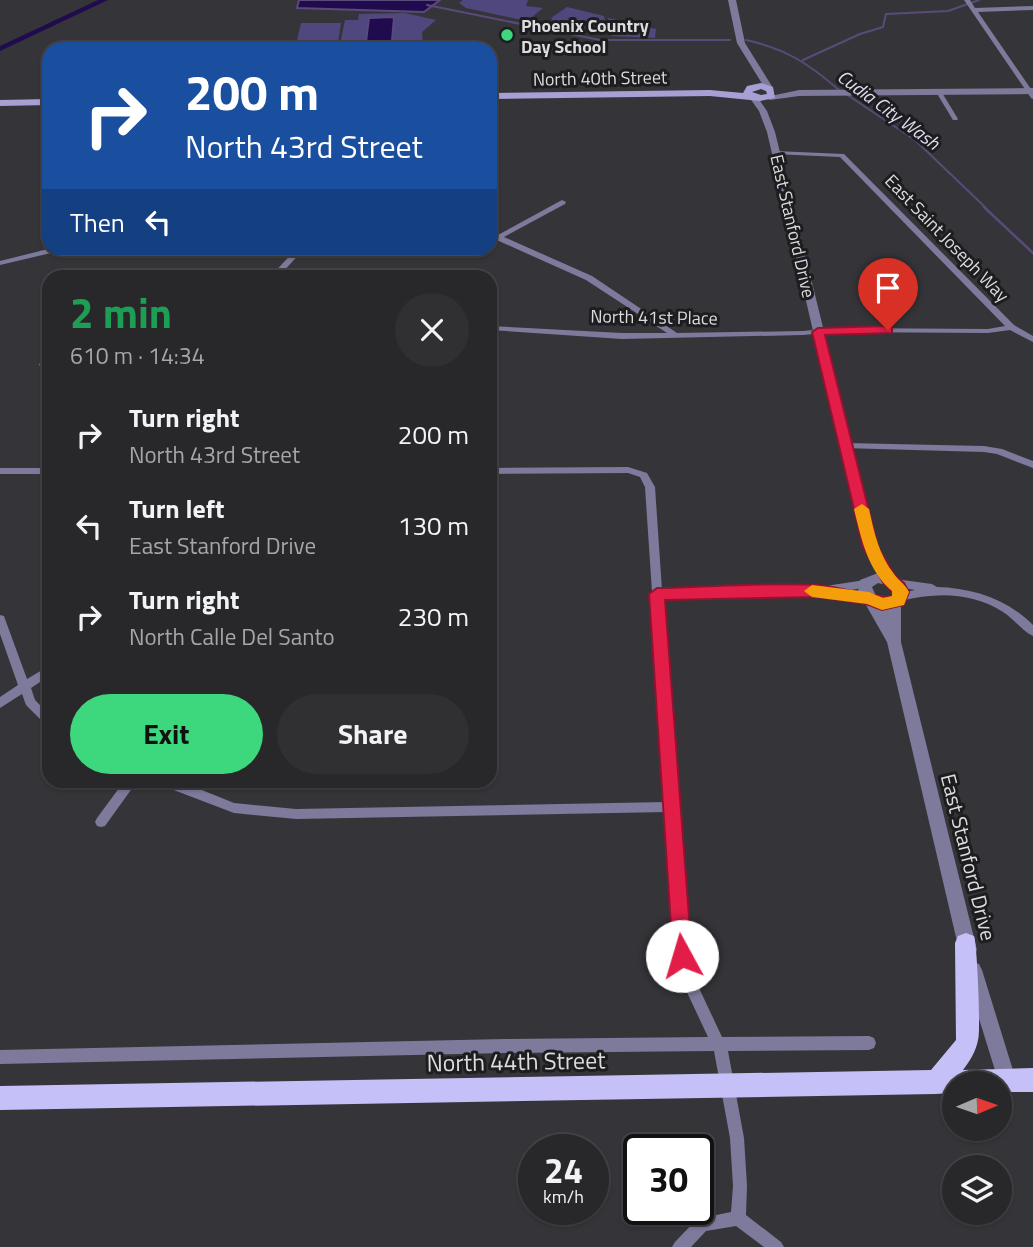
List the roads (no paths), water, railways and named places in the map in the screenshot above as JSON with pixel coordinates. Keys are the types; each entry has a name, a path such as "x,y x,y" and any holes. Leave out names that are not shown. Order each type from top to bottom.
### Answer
{"main road":[{"name":"North 40th Street","path":"497,96 769,93"},
{"path":"0,103 42,102"},
{"path":"934,1082 957,1061 969,1039 971,1024 965,984 966,943"},
{"name":"North 44th Street","path":"1012,1080 1033,1080"},
{"name":"North 44th Street","path":"0,1098 942,1082"}],"street":[{"name":"East Stanford Drive","path":"724,0 731,29 752,75 750,93 762,111 775,153 870,547 868,591 894,642"},
{"path":"732,0 741,43 769,93"},
{"path":"967,0 1032,93"},
{"path":"974,10 1033,8"},
{"path":"939,92 955,119"},
{"path":"769,93 1032,93"},
{"path":"762,111 769,93"},
{"name":"East Saint Joseph Way","path":"775,153 842,155 1012,327 1033,339"},
{"path":"497,234 562,202"},
{"path":"497,236 589,278 675,334"},
{"path":"0,263 42,252"},
{"path":"281,270 294,256"},
{"name":"North 41st Place","path":"497,328 622,336 833,330 988,331 1012,327"},
{"path":"846,446 984,449 1015,456 1033,465"},
{"path":"497,471 628,470 644,475 650,487 670,807 684,971 723,1055 737,1138 740,1186 738,1218"},
{"path":"0,471 42,471"},
{"name":"East Stanford Drive","path":"870,547 895,591 894,642 966,943 1004,1071"},
{"path":"868,591 877,578 895,591 971,594 998,603 1033,632"},
{"path":"657,594 868,591 882,604 895,591"},
{"path":"0,619 30,702 42,714"},
{"path":"0,703 42,675"},
{"path":"100,822 126,788"},
{"path":"183,788 234,807 296,814 670,807"},
{"name":"North 44th Street","path":"0,1057 869,1042"},
{"path":"680,1247 702,1224 738,1218 776,1247"}],"waterway":[{"path":"0,49 104,0"},
{"path":"803,60 860,34 883,27 886,14 948,11 979,0"},
{"name":"Cudia City Wash","path":"427,5 600,40 730,40"},
{"name":"Cudia City Wash","path":"746,40 796,58 839,90"},
{"name":"Cudia City Wash","path":"846,94 915,140 986,208"},
{"name":"Cudia City Wash","path":"984,207 1033,253"}],"place":[{"name":"Phoenix Country Day School","path":"507,35"}]}
